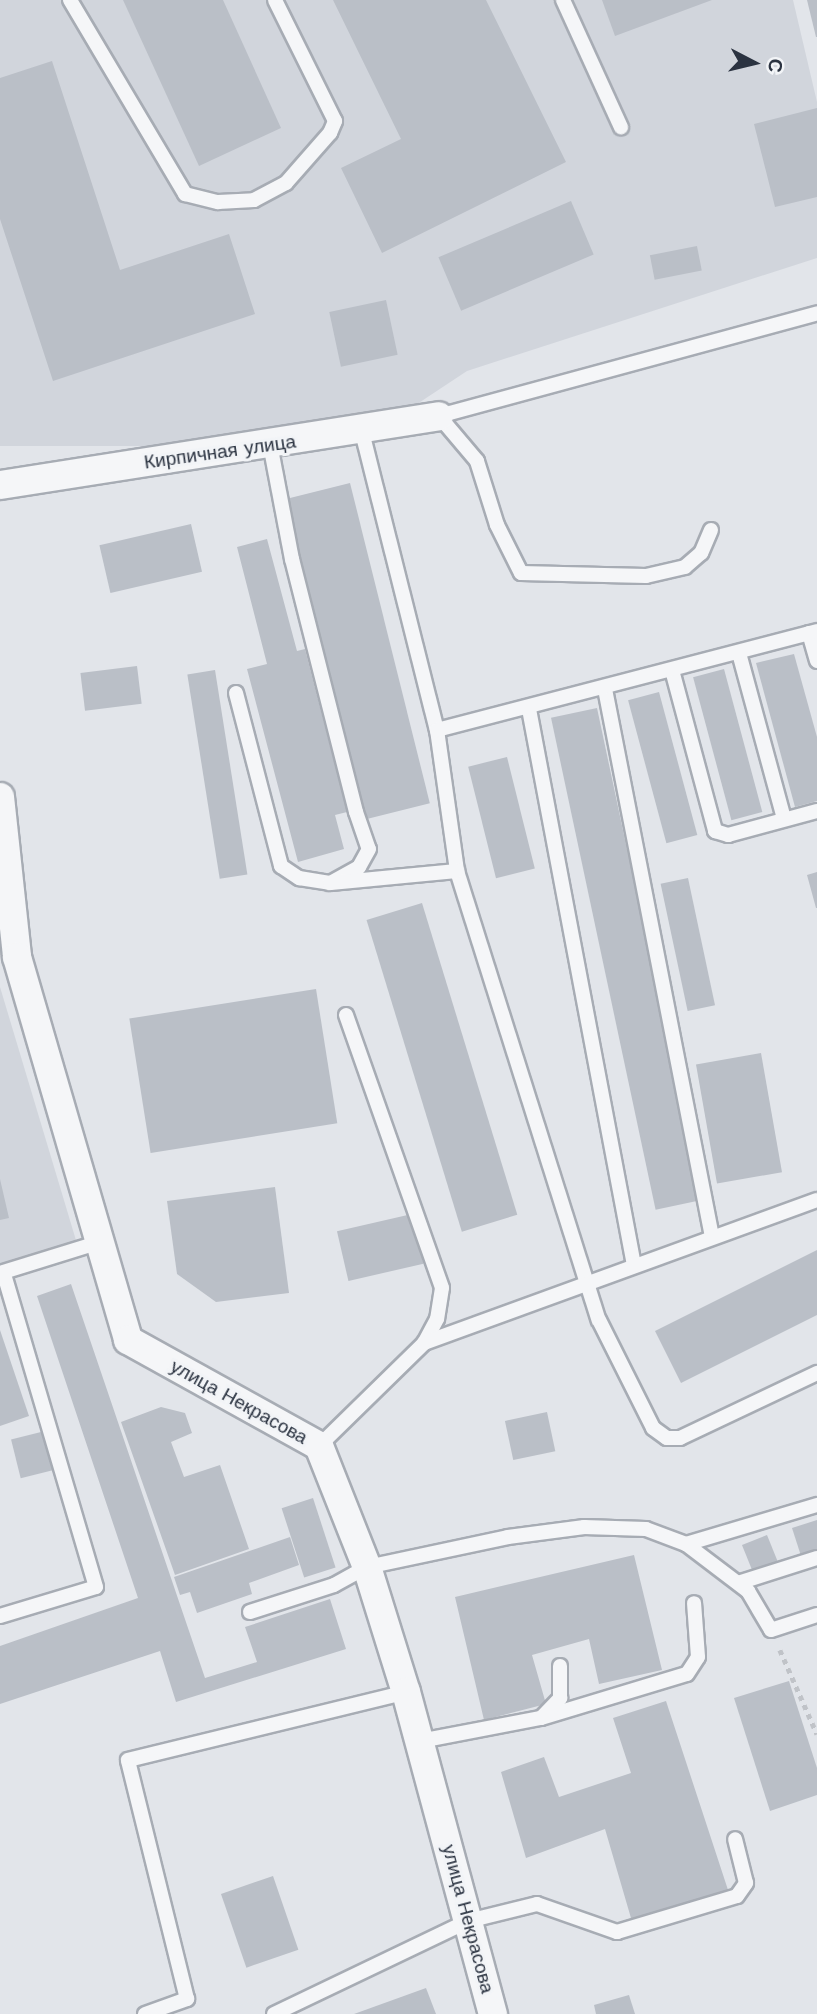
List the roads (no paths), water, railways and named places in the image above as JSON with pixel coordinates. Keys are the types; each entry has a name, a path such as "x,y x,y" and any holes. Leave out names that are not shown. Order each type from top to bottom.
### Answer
{"street":[{"name":"Кирпичная улица","path":"0,485 362,432 439,416"},
{"name":"улица Некрасова","path":"0,797 8,945 128,1340 318,1446 367,1567 406,1692 493,2014"}],"lane":[{"path":"70,0 185,194 218,202 254,200 286,183 331,133 334,121 275,0"},
{"path":"563,0 621,127"},
{"path":"711,530 701,553 685,567 646,576 521,573 497,525 477,461 439,416 817,313"},
{"path":"362,432 437,730 457,871 598,1320 653,1428 667,1438 680,1438 817,1373"},
{"path":"270,444 292,559 356,812 369,849 359,867 330,883"},
{"path":"437,730 529,709 813,632 817,661"},
{"path":"739,653 784,819"},
{"path":"672,670 715,831 728,835 817,811"},
{"path":"605,689 712,1237"},
{"path":"236,693 281,866 299,878 330,883 457,871"},
{"path":"529,709 634,1265"},
{"path":"318,1446 424,1343 437,1319 442,1288 346,1015"},
{"path":"424,1343 817,1200"},
{"path":"0,1616 96,1587 2,1272 100,1242"},
{"path":"686,1544 817,1505"},
{"path":"250,1612 334,1585 367,1567 508,1537 584,1527 646,1529 686,1544 748,1591 771,1630 817,1615"},
{"path":"738,1583 817,1558"},
{"path":"420,1741 541,1718 687,1674 698,1657 694,1602"},
{"path":"541,1718 560,1698 560,1666"},
{"path":"145,2014 187,1999 128,1760 406,1692"},
{"path":"274,2014 468,1921 537,1904 598,1928 635,1928 742,1894 746,1883 735,1839"}]}
